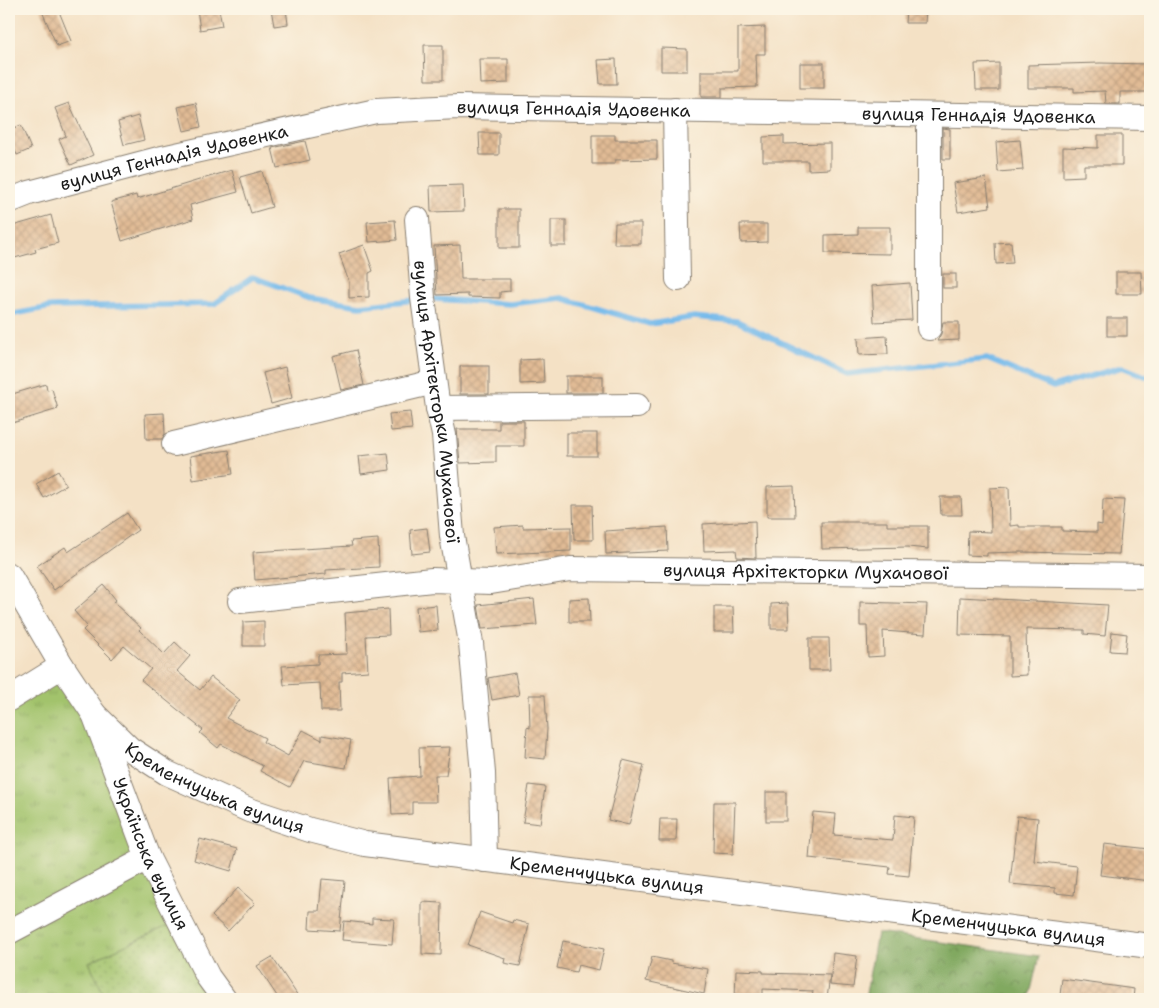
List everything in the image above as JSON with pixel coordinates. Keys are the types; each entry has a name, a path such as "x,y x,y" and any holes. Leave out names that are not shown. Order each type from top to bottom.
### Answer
{"street":[{"name":"вулиця Геннадія Удовенка","path":"9,201 29,193 158,159 376,111 458,107 1150,118"},
{"path":"675,110 678,279"},
{"path":"929,115 929,328"},
{"name":"вулиця Архітекторки Мухачової","path":"417,219 423,298 434,382 444,435 452,536 472,644 482,753 485,860"},
{"path":"174,444 434,382"},
{"path":"438,408 637,406"},
{"name":"вулиця Архітекторки Мухачової","path":"240,601 432,580 491,582 570,569 1150,576"},
{"name":"Українська вулиця","path":"9,575 62,666 94,714 148,858 208,977 224,999"},
{"path":"9,699 62,666"},
{"name":"Кременчуцька вулиця","path":"94,714 130,749 168,773 249,810 310,830 364,844 1150,946"},
{"path":"9,932 148,858"}],"green space":[{"path":"58,681 88,720 170,925 89,962 106,999 9,999 9,711"},
{"path":"170,925 215,999 106,999 89,962"},
{"path":"877,933 1039,956 1029,999 865,999"}],"building":[{"path":"41,9 58,9 71,41 57,46"},
{"path":"197,9 219,9 222,26 200,30"},
{"path":"271,9 286,9 288,24 274,26"},
{"path":"906,9 926,9 925,23 905,23"},
{"path":"765,27 765,54 756,54 757,87 722,88 722,97 701,97 701,71 738,71 738,28"},
{"path":"424,45 443,45 443,80 425,80"},
{"path":"661,48 687,49 687,71 661,71"},
{"path":"479,59 508,59 508,83 480,84"},
{"path":"616,59 617,84 600,84 598,60"},
{"path":"800,63 824,63 824,88 800,88"},
{"path":"999,63 999,90 976,90 975,64"},
{"path":"1150,64 1150,92 1120,92 1120,104 1106,104 1105,91 1074,92 1074,88 1028,88 1028,65"},
{"path":"69,103 93,155 71,165 59,139 66,136 55,108"},
{"path":"196,103 201,127 184,131 178,107"},
{"path":"138,116 144,140 124,145 118,122"},
{"path":"21,125 31,149 17,155 9,136 9,130"},
{"path":"943,128 950,129 950,159 943,159"},
{"path":"479,133 499,133 499,155 480,155"},
{"path":"592,135 615,135 615,140 657,140 657,159 615,160 615,164 592,164"},
{"path":"1098,135 1122,135 1122,165 1084,165 1084,176 1063,177 1063,147 1098,148"},
{"path":"784,136 784,144 830,143 830,169 808,170 808,161 763,161 763,137"},
{"path":"1020,140 1023,170 998,172 996,142"},
{"path":"305,141 310,160 277,168 272,148"},
{"path":"232,170 238,192 190,205 193,219 122,241 111,202 136,195 137,199"},
{"path":"262,171 272,207 251,213 240,177"},
{"path":"986,178 990,207 958,212 953,183"},
{"path":"463,185 464,211 431,212 430,186"},
{"path":"499,209 519,209 519,248 499,248"},
{"path":"51,215 58,243 35,249 36,252 11,259 9,227"},
{"path":"395,220 397,240 369,242 367,222"},
{"path":"551,220 566,220 566,246 551,246"},
{"path":"615,223 641,223 641,244 614,244"},
{"path":"740,224 767,224 767,242 741,243"},
{"path":"858,227 890,227 890,254 825,253 825,235 858,234"},
{"path":"1011,242 1013,263 996,264 995,243"},
{"path":"364,245 373,271 369,273 369,297 349,298 349,282 339,254"},
{"path":"460,245 461,279 510,279 510,291 500,292 500,298 468,297 468,294 437,295 434,246"},
{"path":"1116,272 1141,272 1142,294 1116,294"},
{"path":"943,274 956,274 956,288 943,288"},
{"path":"910,283 912,320 874,322 872,286"},
{"path":"1107,318 1127,318 1127,336 1107,336"},
{"path":"943,322 959,322 959,340 937,341 941,334"},
{"path":"887,336 888,354 859,355 858,338"},
{"path":"356,350 364,385 341,390 333,356"},
{"path":"543,359 544,383 520,384 520,360"},
{"path":"460,366 489,366 489,394 460,394"},
{"path":"285,367 292,398 271,404 263,373"},
{"path":"566,376 603,376 603,393 566,393"},
{"path":"46,384 47,390 52,389 58,409 9,424 9,395"},
{"path":"410,412 412,429 391,431 389,414"},
{"path":"164,413 165,434 162,439 146,439 145,414"},
{"path":"499,421 524,421 524,446 496,446 496,462 460,463 457,429 499,429"},
{"path":"567,433 597,433 597,456 567,456"},
{"path":"229,450 233,474 193,480 190,456"},
{"path":"388,453 390,470 361,474 359,456"},
{"path":"58,471 66,485 44,498 36,484"},
{"path":"794,486 795,517 767,517 767,487"},
{"path":"1009,487 1010,526 1062,527 1062,531 1097,532 1097,524 1102,525 1103,499 1124,500 1119,554 1020,552 987,553 987,556 967,555 968,531 991,532 990,488"},
{"path":"940,497 961,497 962,515 941,515"},
{"path":"573,505 592,505 593,540 574,540"},
{"path":"127,513 138,530 54,590 37,566 65,547 68,552"},
{"path":"755,521 756,558 737,557 736,550 704,551 703,524"},
{"path":"821,522 887,522 887,526 928,526 928,549 908,547 822,549"},
{"path":"523,525 523,528 571,527 571,551 496,554 494,527"},
{"path":"667,527 668,551 606,554 605,531"},
{"path":"427,528 430,552 412,554 410,530"},
{"path":"378,539 379,567 326,570 326,574 255,580 253,552 352,546 351,541"},
{"path":"104,585 116,600 113,602 141,628 139,630 164,654 175,642 190,656 177,671 200,690 211,677 240,700 226,718 265,738 263,742 288,756 303,730 322,740 322,735 351,740 346,768 304,761 290,787 260,771 263,766 221,744 218,748 200,733 203,730 141,680 151,669 124,646 112,659 83,630 87,626 74,611"},
{"path":"960,597 1108,605 1105,636 1084,634 1084,630 1026,629 1027,675 1010,676 1010,636 959,635"},
{"path":"589,598 590,622 569,622 569,599"},
{"path":"534,599 537,625 482,629 478,605"},
{"path":"860,602 927,604 925,634 883,631 884,656 868,657 867,626 860,626"},
{"path":"788,603 789,629 771,629 771,604"},
{"path":"436,605 438,630 418,632 416,607"},
{"path":"714,607 733,607 734,632 714,632"},
{"path":"388,609 389,635 366,636 368,671 342,673 342,682 339,682 340,711 321,711 320,683 284,685 282,666 318,664 318,655 347,654 345,613"},
{"path":"264,621 264,646 243,646 243,622"},
{"path":"1112,632 1127,634 1125,652 1110,651"},
{"path":"809,638 829,638 830,670 809,670"},
{"path":"515,673 519,695 492,700 488,678"},
{"path":"529,695 545,695 547,729 545,759 525,757 527,727 530,728"},
{"path":"450,747 446,775 435,775 436,802 412,802 412,814 392,815 390,778 420,776 419,748"},
{"path":"623,760 644,765 629,825 608,820"},
{"path":"529,785 545,787 540,824 523,822"},
{"path":"766,792 786,792 786,821 766,821"},
{"path":"714,802 735,802 733,854 713,853"},
{"path":"813,812 836,814 834,835 893,840 895,815 914,817 909,876 889,874 890,867 809,858"},
{"path":"1017,816 1038,818 1034,861 1077,866 1074,895 1055,893 1055,888 1010,884"},
{"path":"660,819 677,819 676,841 659,841"},
{"path":"200,839 237,849 231,871 194,860"},
{"path":"1104,844 1150,849 1150,881 1100,875"},
{"path":"322,879 345,881 340,931 309,929 310,911 319,911"},
{"path":"238,888 255,903 228,931 212,916"},
{"path":"422,902 442,903 441,955 422,954"},
{"path":"480,912 512,923 513,920 529,924 520,966 504,963 505,958 468,945"},
{"path":"372,918 394,919 392,944 342,940 344,921 372,924"},
{"path":"563,941 604,949 599,970 578,965 576,972 557,968"},
{"path":"833,953 857,956 853,987 830,985"},
{"path":"272,957 300,999 279,999 257,966"},
{"path":"652,957 671,961 671,963 708,969 704,994 646,981"},
{"path":"736,970 763,971 763,973 830,975 827,999 812,999 813,991 763,989 763,999 735,998"},
{"path":"1062,979 1134,989 1133,999 1094,999 1060,995"}],"waterway":[{"path":"9,315 51,307 214,304 253,277 310,298 360,306 415,300"},
{"path":"435,299 510,304 562,298 650,324 694,317 737,321 847,374 987,359 1053,387 1122,367 1150,378"}]}
